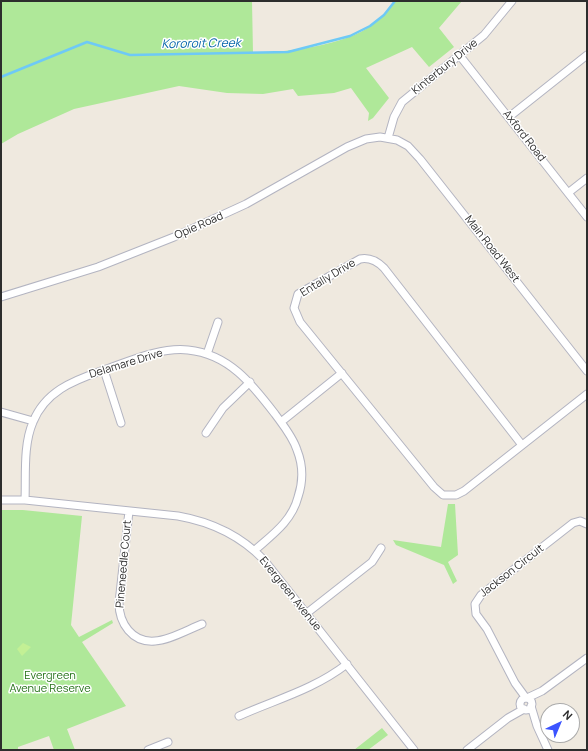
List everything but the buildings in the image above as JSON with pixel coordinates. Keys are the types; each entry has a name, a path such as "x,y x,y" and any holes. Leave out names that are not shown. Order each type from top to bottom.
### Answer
{"street":[{"name":"Kinterbury Drive","path":"388,138 394,117 402,102 484,35 512,1"},
{"path":"509,118 587,55"},
{"name":"Axford Road","path":"460,56 587,217"},
{"name":"Opie Road","path":"1,297 59,281 153,246 246,204 359,142 373,138 388,138"},
{"name":"Main Road West","path":"388,138 402,142 420,159 587,371"},
{"path":"568,193 587,178"},
{"name":"Entally Drive","path":"522,445 384,268 370,259 354,261 298,294 294,304 294,311 300,322 434,487 443,495 460,493 522,445 587,394"},
{"path":"207,354 218,322"},
{"name":"Delamare Drive","path":"25,500 28,441 33,421 45,402 63,386 104,370 158,353 188,350 207,354 231,366 250,382 281,422 298,451 302,470 300,490 292,512 286,521 255,550"},
{"path":"104,370 122,423"},
{"path":"281,422 342,373"},
{"path":"206,432 223,408 250,382"},
{"path":"1,412 33,421"},
{"name":"Evergreen Avenue","path":"1,500 25,500 178,516 202,521 230,533 255,550 307,613 414,750"},
{"name":"Pineneedle Court","path":"129,511 119,603 120,616 125,628 141,639 156,641 202,624"},
{"name":"Jackson Circuit","path":"548,750 526,704 487,629 476,614 474,607 476,601 573,523 580,521 587,524"},
{"path":"307,613 372,562 381,548"},
{"path":"467,750 587,658"},
{"path":"239,716 311,688 330,677 347,664"},
{"path":"148,750 168,742"}],"green space":[{"path":"1,1 252,1 253,53 298,49 331,43 346,38 372,25 395,1 462,1 439,28 454,47 429,67 412,47 366,68 389,98 373,118 368,121 369,113 351,88 334,93 298,96 293,89 263,94 227,93 179,86 74,109 18,134 1,144"},
{"path":"448,504 455,504 458,555 448,562 457,581 453,584 444,565 396,545 393,540 441,547"},
{"name":"Evergreen Avenue Reserve","path":"1,510 23,510 82,516 71,625 79,637 112,620 113,623 82,642 126,706 67,729 75,750 54,750 49,736 18,747 18,750 1,750"},
{"path":"23,643 31,647 22,656 17,649"},
{"path":"382,728 388,735 368,750 354,750"}],"waterway":[{"name":"Kororoit Creek","path":"1,77 87,42 130,55 288,52 350,36 370,26 384,15 395,1"}]}
